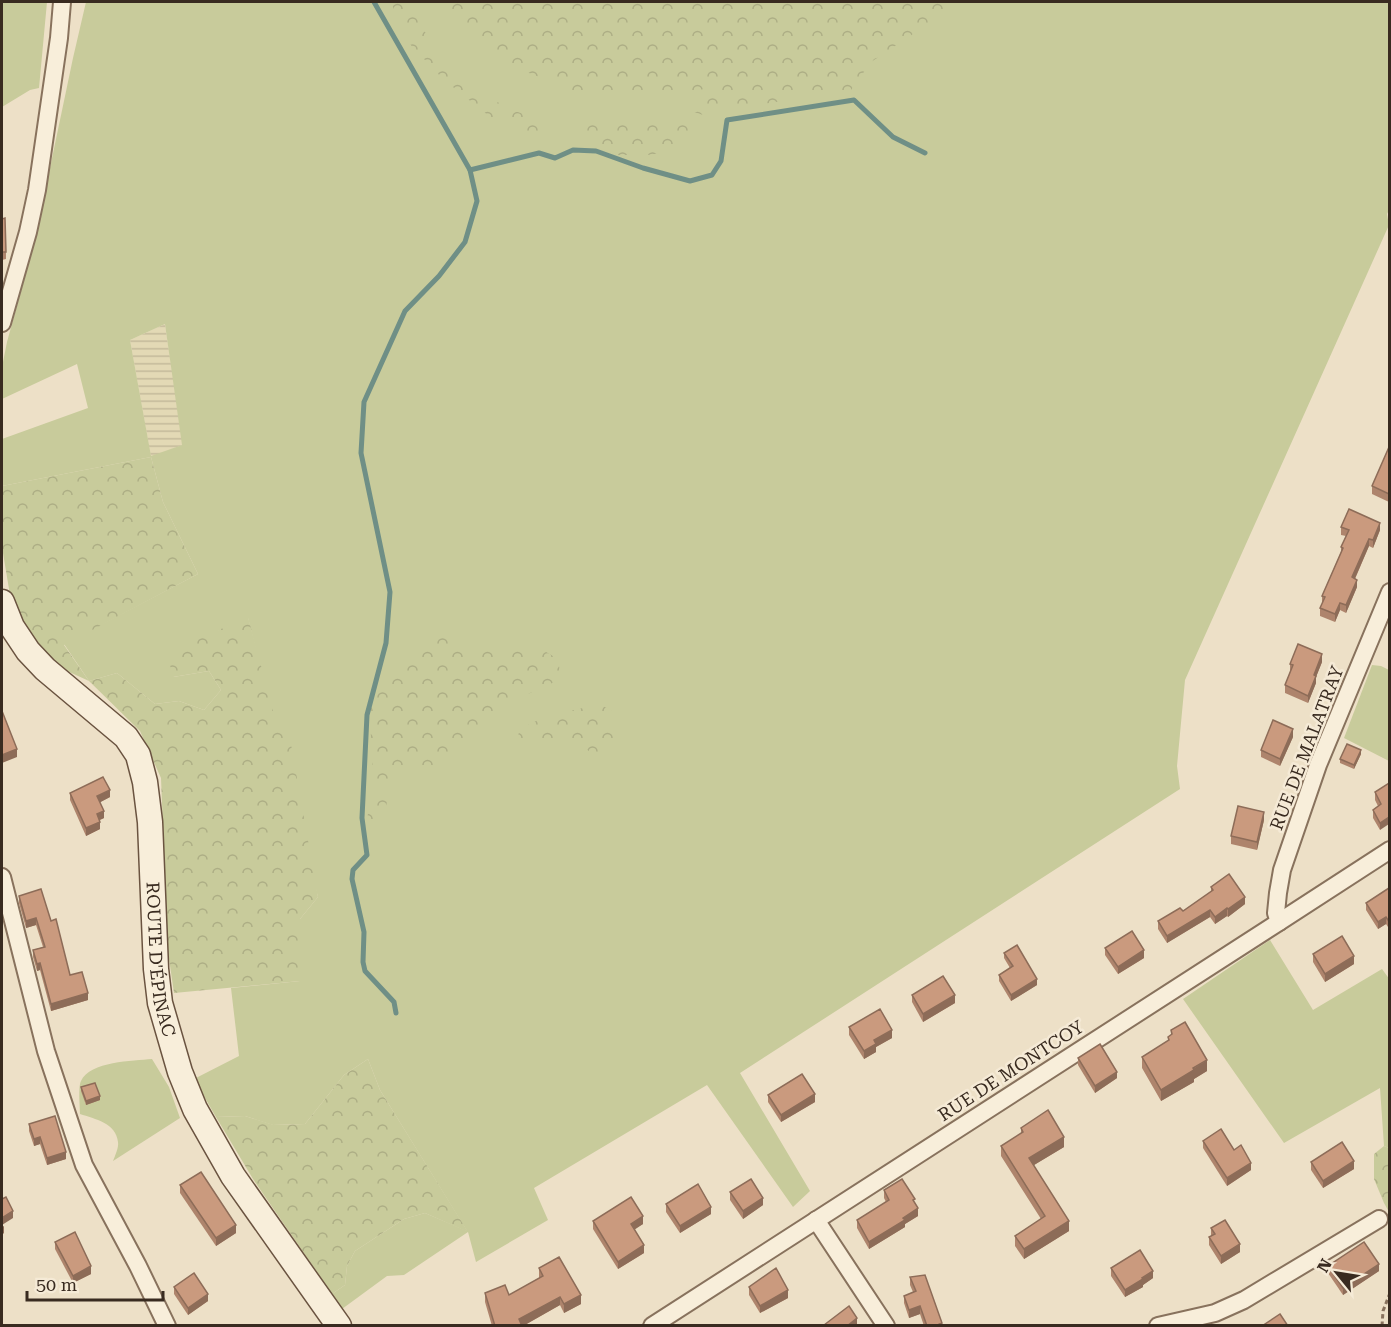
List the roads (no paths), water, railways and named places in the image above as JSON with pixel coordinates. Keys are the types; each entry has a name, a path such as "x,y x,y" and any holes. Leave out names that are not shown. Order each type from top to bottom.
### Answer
{"main road":[{"name":"ROUTE D'ÉPINAC","path":"2,602 12,627 28,651 45,669 126,737 138,755 145,782 150,822 159,992 169,1038 180,1072 195,1109 233,1176 339,1326"}],"street":[{"path":"2,323 28,232 37,190 56,62 62,2"},
{"name":"RUE DE MALATRAY","path":"1279,922 1276,913 1282,870 1318,765 1389,592"},
{"name":"RUE DE MONTCOY","path":"652,1326 1389,850"},
{"path":"2,877 46,1051 84,1165 167,1326"},
{"path":"816,1220 886,1326"},
{"path":"1158,1326 1215,1313 1244,1300 1379,1220"}],"waterway":[{"path":"374,2 470,170 477,201 465,242 439,276 405,311 364,402 361,453 390,592 386,643 367,715 362,818 367,855 353,870 352,879 364,932 365,971 394,1002 396,1013"},
{"path":"470,170 539,153 555,158 573,150 596,151 643,168 690,181 712,175 721,161 727,120 854,100 893,137 925,153"}]}
